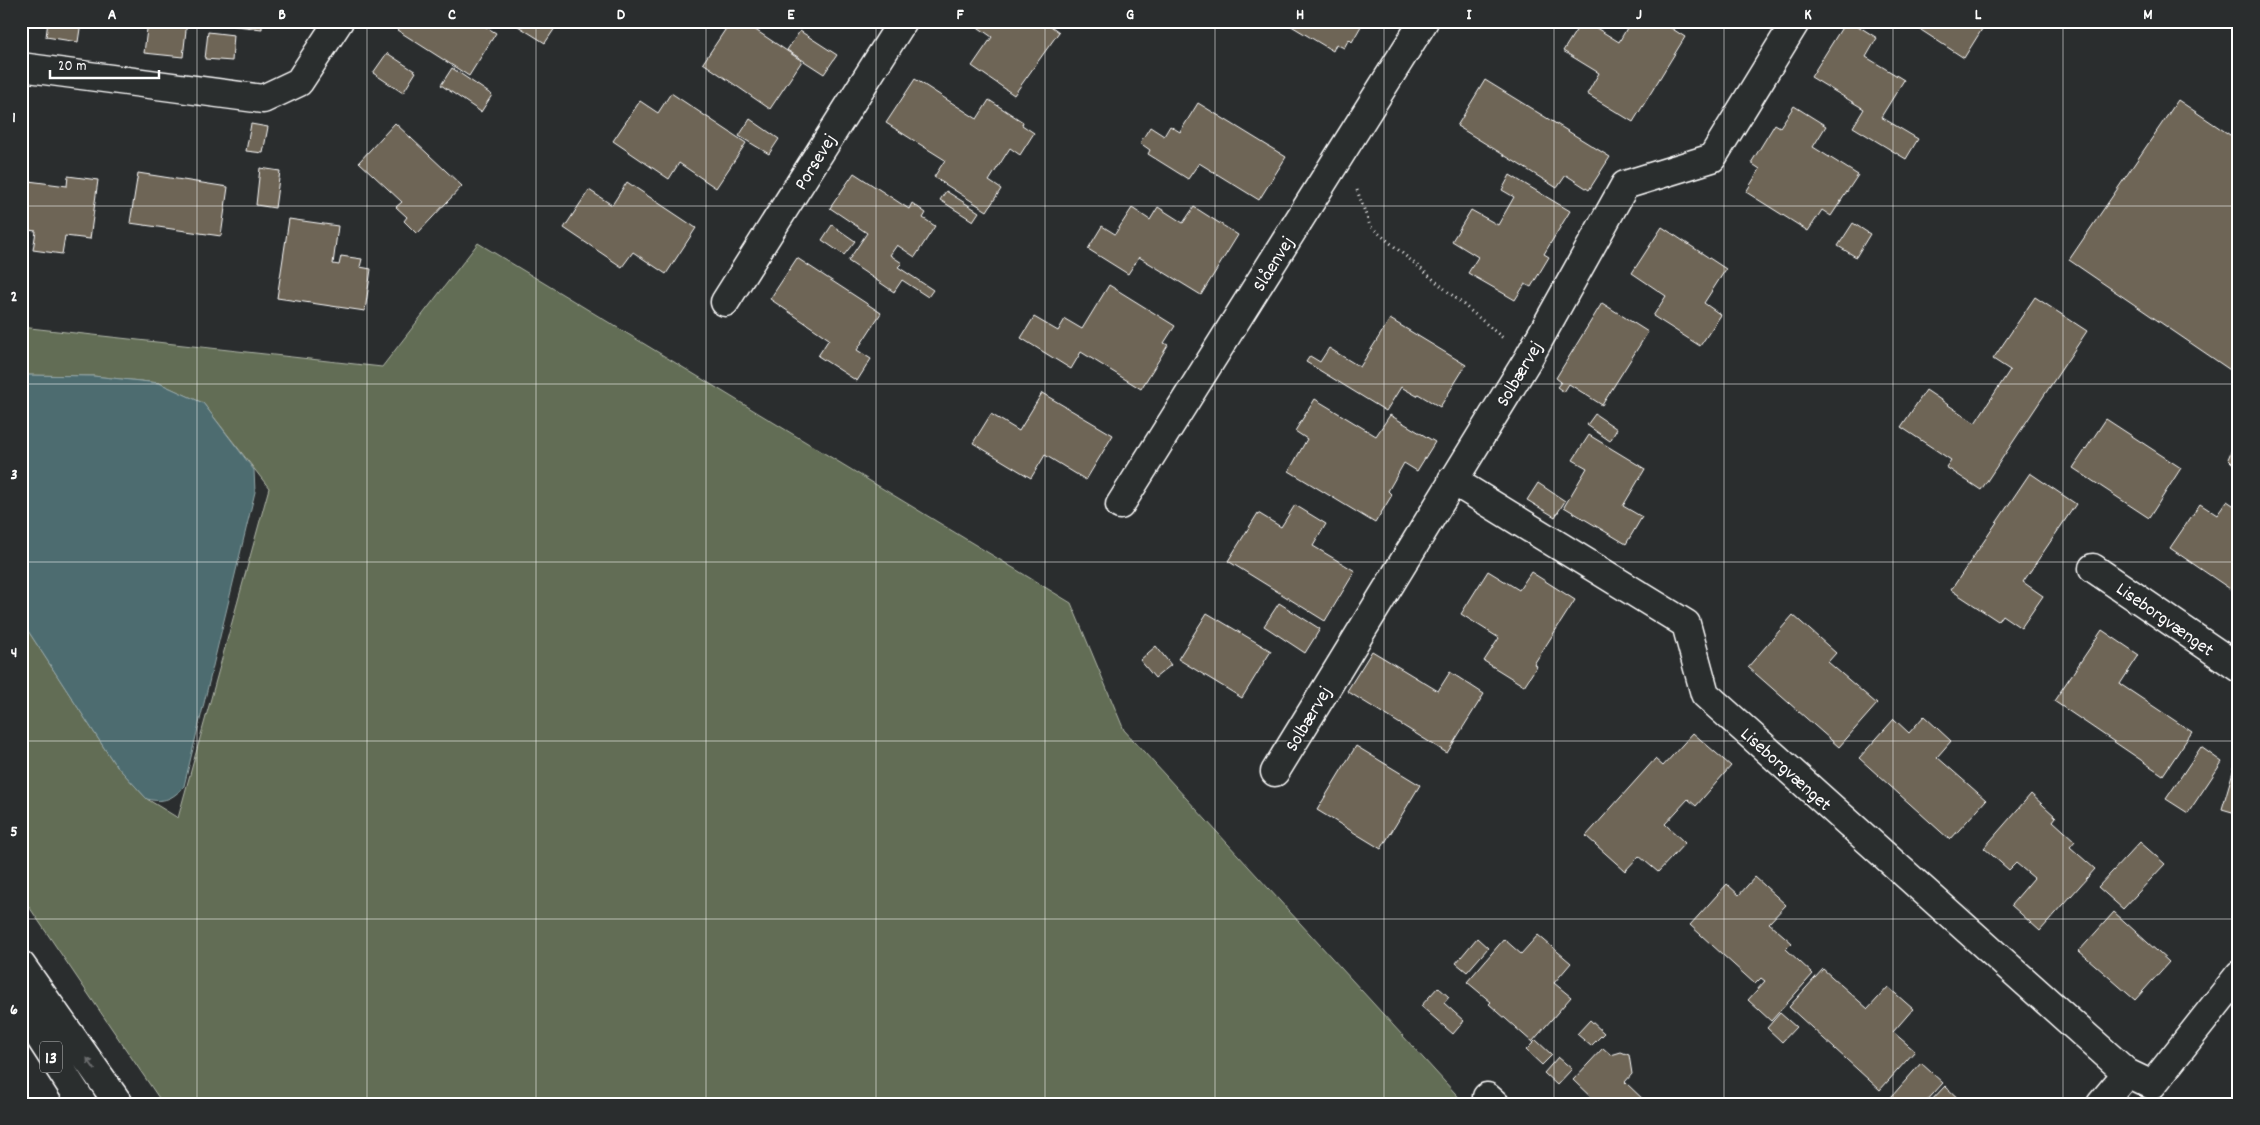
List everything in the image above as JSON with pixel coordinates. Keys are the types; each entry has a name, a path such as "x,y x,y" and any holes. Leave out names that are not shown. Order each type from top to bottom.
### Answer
{"street":[{"path":"21,67 263,99 299,82 339,21"},
{"name":"Porsevej","path":"725,302 903,21"},
{"name":"Slåenvej","path":"1120,505 1424,21"},
{"name":"Solbærvej","path":"1274,772 1528,359 1625,185 1712,158 1796,21"},
{"name":"Liseborgvænget","path":"1452,480 1686,624 1705,694 2127,1073 2152,1085 2239,975"},
{"name":"Liseborgvænget","path":"2093,568 2239,668"},
{"path":"21,965 119,1104"},
{"name":"13","path":"21,1008 83,1104"},
{"path":"2101,1104 2127,1073"}],"path":[{"path":"1343,151 1370,226 1528,359"}],"green space":[{"path":"478,243 1071,603 1124,730 1465,1104 163,1104 21,895 21,620 114,763 147,799 178,818 269,488 203,403 159,383 93,376 21,375 21,327 382,367"}],"water":[{"path":"21,375 93,376 159,383 203,403 254,470 255,492 184,786 168,799 147,799 114,763 21,620"}],"building":[{"path":"48,21 81,22 78,42 46,37"},
{"path":"148,21 187,21 183,57 144,53"},
{"path":"195,21 262,21 262,29"},
{"path":"402,21 476,21 496,33 469,76 397,30"},
{"path":"510,21 551,21 557,25 545,43"},
{"path":"731,21 742,21 802,61 770,109 703,63"},
{"path":"969,21 1044,21 1059,32 1014,95 972,66 992,37"},
{"path":"1283,21 1364,21 1352,42 1349,39 1344,48 1336,44 1333,51"},
{"path":"1582,21 1619,42 1631,21 1660,21 1685,37 1633,122 1587,94 1599,73 1563,51"},
{"path":"1846,21 1850,21 1877,38 1866,57 1904,80 1881,117 1918,139 1906,159 1853,127 1864,109 1811,77"},
{"path":"1907,21 1987,21 1964,58"},
{"path":"800,31 837,55 824,74 787,50"},
{"path":"208,32 234,35 232,61 205,59"},
{"path":"387,53 416,72 403,93 373,73"},
{"path":"452,68 492,95 481,112 441,85"},
{"path":"915,79 977,119 989,100 1023,122 1022,125 1034,133 1020,155 1010,148 989,181 1001,189 987,211 934,177 945,160 886,123"},
{"path":"1485,80 1610,157 1589,190 1566,175 1557,188 1457,126"},
{"path":"671,93 746,143 716,188 679,163 669,179 613,141 640,101 658,113"},
{"path":"2178,100 2239,141 2239,376 2069,260"},
{"path":"1198,103 1286,157 1259,200 1199,163 1188,179 1148,154 1150,150 1140,143 1150,127 1164,136 1170,126 1180,132"},
{"path":"1794,106 1826,126 1813,147 1858,175 1831,216 1822,210 1808,231 1746,192 1760,169 1751,163 1775,124 1780,127"},
{"path":"750,119 779,139 769,154 739,136"},
{"path":"395,123 462,186 417,234 404,221 407,217 396,207 402,202 359,162"},
{"path":"251,124 268,127 263,153 246,151"},
{"path":"260,168 280,171 275,208 256,205"},
{"path":"138,173 228,187 221,236 130,223"},
{"path":"854,173 909,209 912,203 926,213 923,218 935,226 915,257 897,245 890,255 902,263 898,267 933,290 928,297 902,280 894,292 848,261 867,233 830,208"},
{"path":"1510,175 1570,211 1544,254 1549,257 1531,287 1525,284 1515,300 1468,273 1478,257 1452,241 1471,210 1498,225 1514,197 1502,190"},
{"path":"68,176 98,180 90,239 65,236 62,254 33,250 36,231 21,229 21,180 67,186"},
{"path":"627,182 696,228 666,274 633,252 622,267 564,228 589,190 612,205"},
{"path":"946,191 979,212 973,221 940,200"},
{"path":"1158,207 1183,223 1194,207 1238,235 1201,295 1139,257 1128,274 1088,249 1102,226 1115,234 1132,208 1150,220"},
{"path":"289,219 338,226 333,264 339,265 341,256 362,259 360,267 371,269 365,311 277,298"},
{"path":"1853,223 1870,234 1856,257 1838,246"},
{"path":"832,225 855,241 844,255 822,240"},
{"path":"1662,227 1726,269 1704,303 1721,315 1700,346 1653,316 1666,296 1632,273"},
{"path":"797,258 881,313 857,350 871,359 857,381 818,356 829,339 770,299"},
{"path":"1109,285 1175,326 1164,343 1168,345 1141,389 1081,352 1071,369 1021,338 1034,317 1058,331 1065,319 1082,329"},
{"path":"2035,297 2087,331 1981,490 1946,467 1951,460 1901,427 1926,390 1975,423 2010,370 1993,359"},
{"path":"1602,303 1648,332 1602,405 1569,384 1564,392 1557,387 1561,382 1556,378"},
{"path":"1390,319 1466,365 1440,407 1418,394 1417,396 1401,387 1386,411 1306,362 1310,356 1320,362 1329,348 1360,367"},
{"path":"1042,393 1113,435 1086,480 1045,455 1031,478 973,443 991,414 1019,431"},
{"path":"1315,399 1376,436 1390,415 1435,442 1417,471 1404,463 1388,491 1392,495 1375,523 1289,471 1307,439 1295,431"},
{"path":"1595,414 1617,429 1610,441 1587,425"},
{"path":"2106,419 2181,468 2149,518 2073,468"},
{"path":"1589,435 1645,469 1623,506 1642,517 1626,544 1564,507 1587,468 1573,460"},
{"path":"2239,446 2239,467 2236,467 2228,459 2233,447"},
{"path":"2030,473 2076,504 2023,582 2043,596 2021,628 2002,615 1998,621 1951,590"},
{"path":"1538,483 1565,501 1555,517 1527,500"},
{"path":"2227,501 2239,509 2239,595 2170,548 2200,504 2217,515"},
{"path":"1295,505 1326,524 1313,546 1355,571 1325,621 1228,561 1258,513 1281,527"},
{"path":"1488,571 1519,590 1531,572 1575,600 1534,664 1537,666 1524,686 1484,661 1499,638 1461,614"},
{"path":"1279,603 1320,629 1305,653 1264,626"},
{"path":"1207,613 1271,651 1242,698 1178,659"},
{"path":"1793,615 1836,653 1828,662 1877,704 1839,747 1748,667"},
{"path":"2102,630 2139,655 2120,684 2192,732 2163,775 2054,701"},
{"path":"1156,646 1171,665 1155,678 1140,660"},
{"path":"1372,651 1438,691 1450,672 1484,694 1447,753 1347,691"},
{"path":"1924,716 1951,741 1937,757 1986,800 1950,840 1859,758 1894,719 1909,733"},
{"path":"1693,733 1731,766 1696,806 1688,799 1665,824 1685,843 1658,872 1639,856 1625,871 1586,836 1655,759 1663,766"},
{"path":"1356,746 1420,785 1381,849 1317,810"},
{"path":"2201,747 2222,762 2188,813 2166,799"},
{"path":"2239,751 2239,814 2222,809"},
{"path":"2031,794 2056,817 2053,821 2075,841 2070,847 2095,869 2040,931 2011,905 2034,878 2016,863 2009,870 1984,848"},
{"path":"2140,842 2165,864 2123,909 2098,887"},
{"path":"1755,877 1786,905 1769,923 1792,943 1786,949 1813,974 1771,1021 1748,1000 1765,981 1761,978 1755,984 1690,925 1727,884 1739,895"},
{"path":"2114,912 2169,962 2135,1000 2079,951"},
{"path":"1538,935 1571,963 1554,983 1571,997 1532,1042 1489,1004 1491,1002 1467,982 1504,939 1521,954"},
{"path":"1477,938 1488,948 1467,972 1456,963"},
{"path":"1823,969 1868,1009 1888,987 1913,1009 1893,1032 1915,1051 1880,1090 1789,1007"},
{"path":"1438,987 1449,997 1444,1003 1464,1021 1453,1034 1421,1006"},
{"path":"1780,1013 1796,1027 1782,1042 1767,1028"},
{"path":"1590,1020 1604,1033 1591,1046 1577,1034"},
{"path":"1536,1040 1552,1055 1542,1065 1526,1050"},
{"path":"1603,1048 1611,1055 1621,1052 1629,1055 1632,1074 1625,1082 1648,1104 1598,1104 1573,1080"},
{"path":"1558,1057 1572,1069 1557,1085 1544,1073"},
{"path":"1921,1063 1943,1083 1924,1104 1885,1104"},
{"path":"1945,1086 1963,1103 1968,1101 1975,1104 1928,1104"}]}
